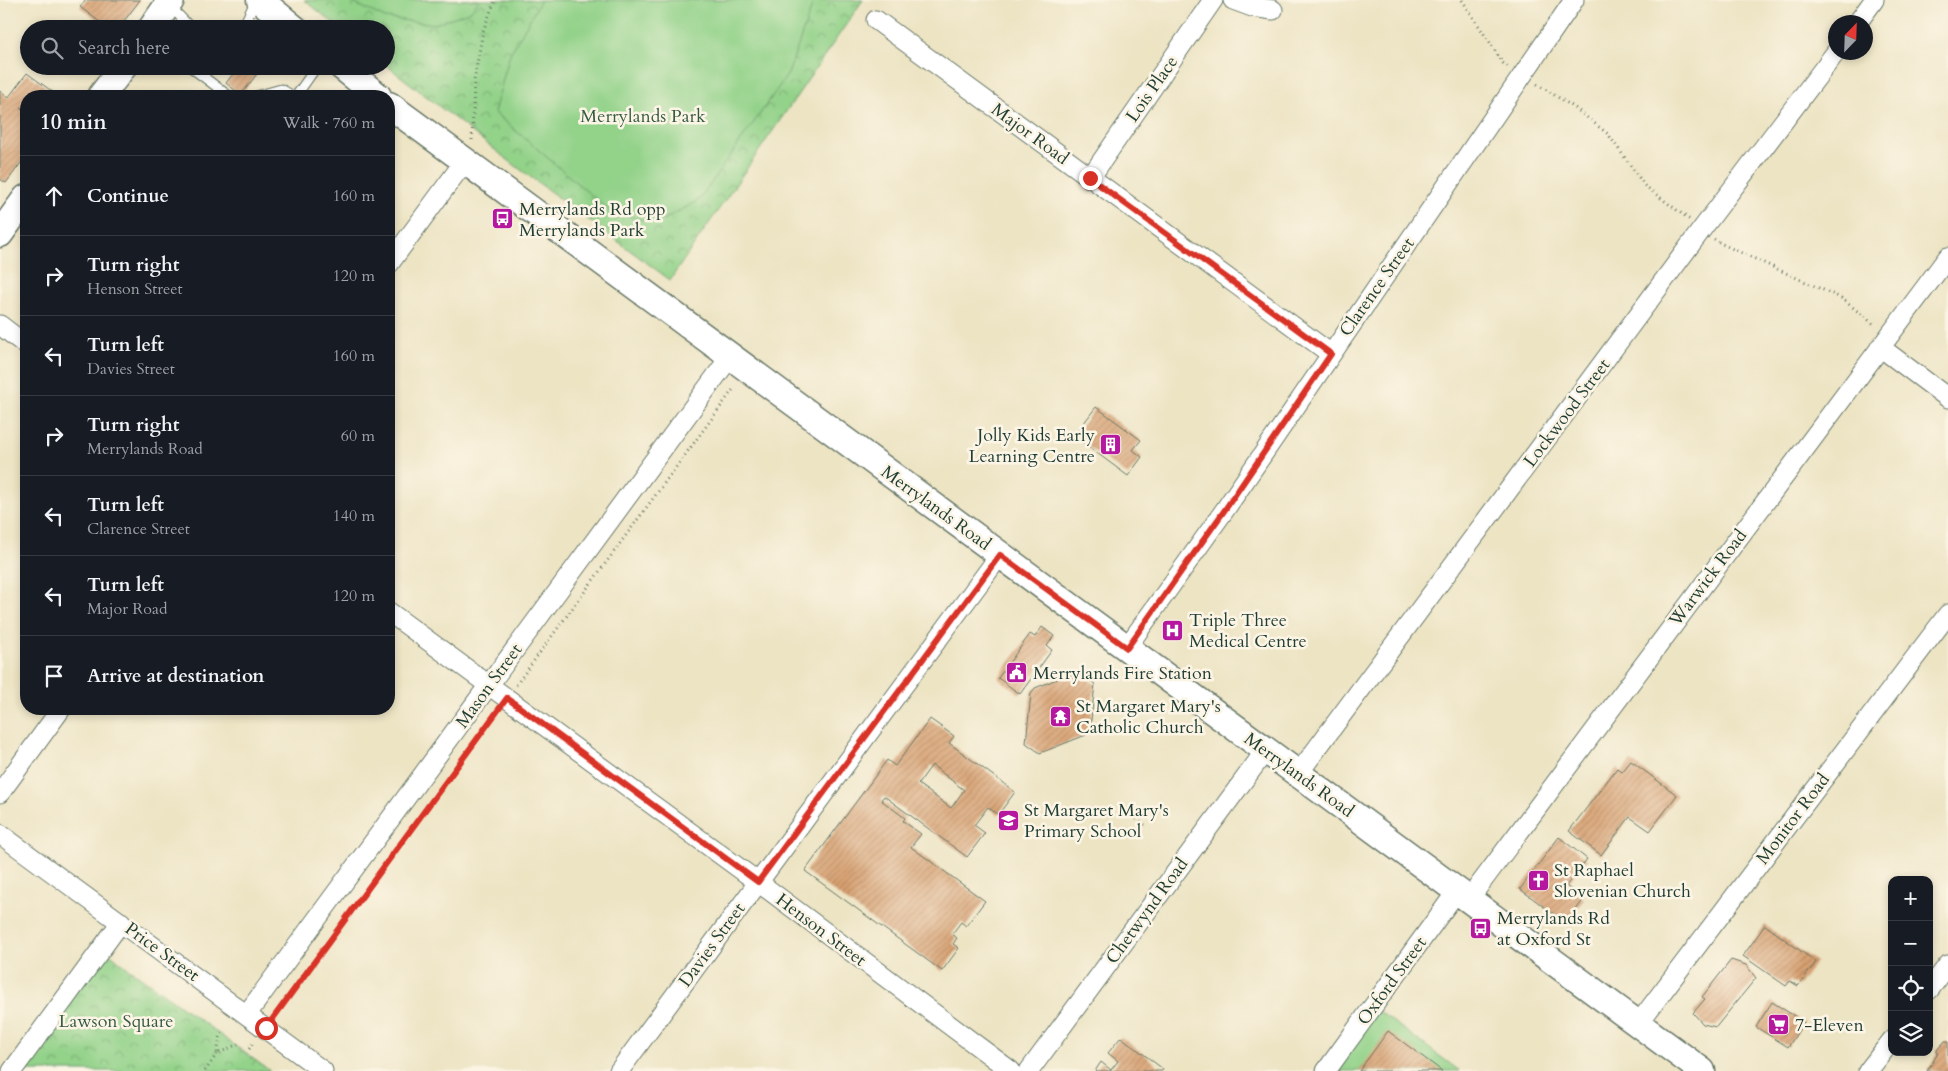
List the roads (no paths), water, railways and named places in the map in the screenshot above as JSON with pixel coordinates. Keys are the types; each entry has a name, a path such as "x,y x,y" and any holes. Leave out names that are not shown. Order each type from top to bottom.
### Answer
{"main road":[{"path":"258,0 284,20"},
{"path":"157,20 169,2"},
{"path":"106,90 117,75"},
{"path":"352,75 371,90"},
{"name":"Merrylands Road","path":"395,108 468,151 730,357 1638,1024 1690,1068"},
{"path":"0,234 20,206"}],"street":[{"name":"Lois Place","path":"1090,178 1213,0"},
{"path":"1233,0 1252,7 1273,10"},
{"name":"Clarence Street","path":"1127,648 1224,511 1574,0"},
{"path":"1863,15 1874,0"},
{"name":"Major Road","path":"876,20 1331,354"},
{"name":"Lockwood Street","path":"1298,774 1830,60"},
{"path":"395,255 468,151"},
{"name":"Warwick Road","path":"1463,895 1948,257"},
{"path":"0,325 20,340"},
{"path":"1880,347 1948,398"},
{"name":"Mason Street","path":"247,1014 730,357"},
{"name":"Davies Street","path":"619,1071 1000,555"},
{"name":"Monitor Road","path":"1638,1024 1948,614"},
{"name":"Henson Street","path":"395,616 758,882 1010,1071"},
{"path":"0,793 58,715"},
{"name":"Chetwynd Road","path":"1029,1071 1266,750"},
{"name":"Price Street","path":"0,834 323,1071"},
{"name":"Oxford Street","path":"1326,1071 1463,895"},
{"path":"12,1071 121,922"},
{"path":"1933,985 1948,964"},
{"path":"1868,1071 1888,1045"}],"lane":[{"path":"247,20 258,0"},
{"path":"169,2 184,20"},
{"path":"204,75 222,90"},
{"path":"299,90 310,75"}],"place":[{"name":"Merrylands Rd opp Merrylands Park","path":"503,219"},
{"name":"Jolly Kids Early Learning Centre","path":"1111,445"},
{"name":"Triple Three Medical Centre","path":"1173,630"},
{"name":"Merrylands Fire Station","path":"1017,673"},
{"name":"St Margaret Mary's Catholic Church","path":"1060,716"},
{"name":"St Margaret Mary's Primary School","path":"1008,820"},
{"name":"St Raphael Slovenian Church","path":"1538,880"},
{"name":"Merrylands Rd at Oxford St","path":"1481,928"},
{"name":"7-Eleven","path":"1779,1025"}],"park label":[{"name":"Merrylands Park","path":"643,116"},
{"name":"Lawson Square","path":"116,1021"}]}
